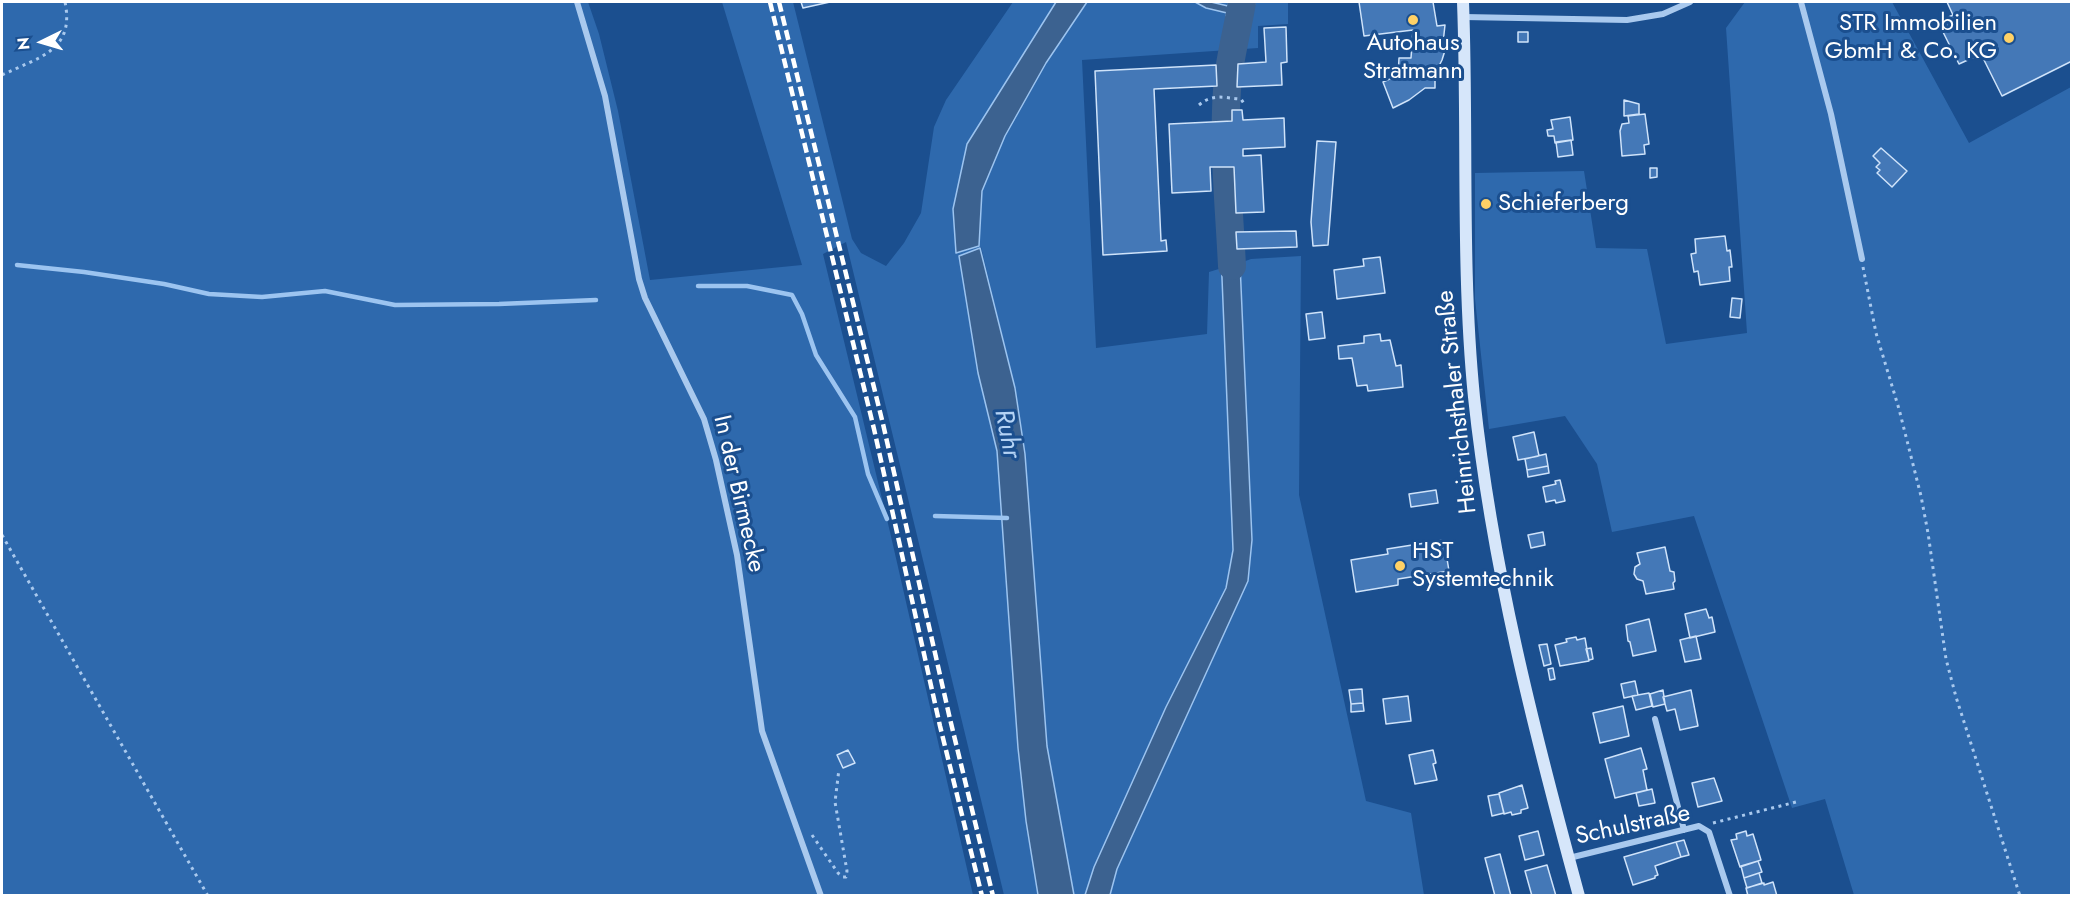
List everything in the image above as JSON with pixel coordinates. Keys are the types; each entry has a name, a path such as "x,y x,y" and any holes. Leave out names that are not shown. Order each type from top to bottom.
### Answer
{"main road":[{"name":"Heinrichsthaler Straße","path":"1463,2 1467,301 1474,397 1497,556 1514,637 1579,896"}],"street":[{"name":"In der Birmecke","path":"577,2 607,107 642,290 704,419 716,460 737,555 762,731 821,896"},
{"path":"1464,17 1627,20 1663,14 1690,2"},
{"path":"1801,2 1831,114 1862,259"},
{"path":"1655,719 1684,830"},
{"name":"Schulstraße","path":"1569,858 1699,826 1709,832 1730,896"}],"path":[{"path":"2,75 61,42 68,22 65,2"},
{"path":"1199,105 1208,98 1215,97 1241,99 1245,105"},
{"path":"1862,259 1876,333 1899,409 1921,496 1946,659 2020,896"},
{"path":"2,535 208,896"},
{"path":"812,835 838,873 843,878 846,877 847,871 835,802 839,770"},
{"path":"1699,826 1796,802"}],"shaded area":[{"path":"2,2 588,2 599,34 618,111 650,280 802,265 722,2 793,2 852,239 861,253 886,266 904,243 921,213 934,127 946,100 1013,2 1288,2 1288,24 1258,26 1258,48 1082,60 1096,348 1207,334 1209,272 1222,268 1233,550 1226,588 1166,707 1094,867 1085,895 1074,895 1047,746 1025,454 1015,388 981,247 959,256 978,373 997,451 1018,748 1026,821 1038,895 1004,895 846,242 823,254 890,532 973,895 2,896"},
{"path":"1745,2 1892,2 1969,143 2071,87 2071,895 1854,895 1825,799 1792,808 1694,516 1612,532 1597,464 1565,416 1489,429 1475,299 1475,173 1584,171 1596,248 1647,249 1666,344 1747,333 1726,28"},
{"path":"1301,256 1299,495 1366,801 1411,813 1424,895 1110,896 1117,869 1248,581 1252,540 1240,263 1251,259"}],"water":[{"path":"1056,2 1087,2 1046,63 1005,136 982,191 979,246 956,253 953,209 967,144"},
{"path":"1195,2 1211,2 1228,6 1229,2 1255,2 1251,20 1226,16 1227,13 1206,8"},
{"path":"1234,227 1236,252 1240,263 1252,540 1248,581 1117,869 1110,895 1085,895 1094,867 1166,707 1226,588 1233,550 1220,229"},
{"path":"980,248 1015,388 1025,454 1047,746 1074,895 1038,895 1026,821 1018,748 997,451 978,373 959,256"}],"building":[{"path":"801,2 830,2 803,8"},
{"path":"1359,2 1433,2 1437,26 1445,25 1443,43 1447,44 1435,74 1435,88 1425,88 1393,108 1383,82 1398,77 1399,58 1411,58 1413,30 1364,36"},
{"name":"STR Immobilien GbmH & Co. KG","path":"1947,2 2072,2 2072,61 2002,96 1981,54 1959,64 1938,22 1953,15"},
{"path":"1286,27 1287,62 1281,63 1282,85 1237,87 1238,64 1266,62 1264,28"},
{"path":"1518,32 1528,32 1528,42 1518,42"},
{"path":"1216,65 1217,86 1154,89 1161,241 1166,240 1167,251 1103,255 1095,71"},
{"path":"1624,100 1639,104 1639,114 1624,116"},
{"path":"1232,110 1242,110 1243,120 1284,118 1285,147 1243,149 1243,156 1261,155 1264,212 1236,213 1234,167 1210,167 1211,191 1172,193 1169,124 1232,121"},
{"path":"1645,114 1649,144 1644,145 1645,154 1622,156 1620,131 1622,124 1629,123 1628,116"},
{"path":"1570,117 1573,140 1555,143 1554,136 1548,136 1547,130 1553,129 1551,120"},
{"path":"1571,140 1573,155 1558,157 1556,142"},
{"path":"1317,141 1336,142 1328,245 1313,246 1311,222"},
{"path":"1881,148 1907,171 1892,187 1877,173 1880,170 1876,167 1880,163 1873,156"},
{"path":"1650,168 1657,168 1657,177 1650,178"},
{"path":"1296,231 1297,247 1237,249 1236,232"},
{"path":"1725,236 1732,267 1729,267 1730,281 1700,285 1698,271 1694,272 1691,254 1696,253 1695,239"},
{"path":"1380,257 1385,293 1337,299 1334,270 1364,266 1363,259"},
{"path":"1732,298 1742,299 1740,318 1730,317"},
{"path":"1322,312 1325,338 1309,340 1306,314"},
{"path":"1380,334 1381,341 1390,340 1396,366 1401,365 1403,387 1368,391 1367,385 1357,386 1352,358 1339,359 1338,346 1364,343 1364,336"},
{"path":"1534,432 1539,456 1518,460 1513,437"},
{"path":"1546,454 1548,466 1527,470 1525,459"},
{"path":"1548,466 1549,473 1528,477 1527,470"},
{"path":"1560,480 1565,501 1546,502 1543,487 1556,484 1555,481"},
{"path":"1436,490 1438,503 1411,507 1409,494"},
{"path":"1543,532 1545,545 1531,548 1528,535"},
{"name":"HST Systemtechnik","path":"1444,540 1449,571 1398,579 1398,585 1356,592 1351,560 1388,554 1387,549"},
{"path":"1665,547 1670,571 1674,572 1674,589 1646,594 1643,581 1637,579 1634,574 1635,567 1640,564 1637,553"},
{"path":"1706,609 1709,618 1712,617 1715,632 1690,638 1685,614"},
{"path":"1649,619 1656,651 1633,656 1626,625"},
{"path":"1696,636 1701,659 1685,662 1680,640"},
{"path":"1576,637 1577,640 1585,638 1589,661 1560,666 1555,645"},
{"path":"1547,644 1551,664 1544,666 1539,645"},
{"path":"1591,648 1593,659 1589,660 1586,649"},
{"path":"1553,668 1555,679 1550,680 1548,669"},
{"path":"1635,681 1638,695 1624,698 1621,684"},
{"path":"1362,689 1363,703 1351,704 1349,690"},
{"path":"1663,690 1665,704 1653,707 1650,694"},
{"path":"1691,690 1698,726 1680,730 1675,709 1667,711 1663,697"},
{"path":"1649,693 1652,706 1636,710 1632,696"},
{"path":"1408,696 1411,721 1386,724 1383,699"},
{"path":"1363,703 1364,711 1351,712 1351,704"},
{"path":"1623,706 1629,736 1600,743 1593,713"},
{"path":"1641,748 1647,769 1643,770 1647,790 1615,798 1605,759"},
{"path":"848,750 855,763 843,768 837,755"},
{"path":"1433,750 1436,763 1433,764 1437,780 1415,784 1409,755"},
{"path":"1714,778 1722,801 1698,807 1692,783"},
{"path":"1522,785 1528,808 1521,810 1521,813 1504,814 1499,793"},
{"path":"1652,789 1655,803 1639,806 1636,793"},
{"path":"1499,794 1504,813 1492,816 1488,796"},
{"path":"1538,831 1544,855 1525,860 1519,836"},
{"path":"1746,831 1747,836 1753,834 1761,860 1740,867 1731,840 1737,839 1736,834"},
{"path":"1684,840 1689,855 1681,857 1676,842"},
{"path":"1676,842 1681,857 1655,866 1658,875 1655,878 1633,885 1624,857"},
{"path":"1500,854 1511,896 1495,896 1485,858"},
{"path":"1758,861 1762,872 1744,878 1741,866"},
{"path":"1547,865 1556,896 1532,896 1525,871"},
{"path":"1759,873 1762,883 1747,888 1744,878"},
{"path":"1773,882 1777,896 1748,896 1746,888"}],"waterway":[{"name":"Ruhr","path":"1232,266 1226,101 1229,69 1242,2"},
{"path":"17,265 164,284 209,294 262,297 325,291 395,305 596,300"},
{"path":"698,286 747,286 792,295 802,314 816,355 855,417 868,474 887,519"},
{"path":"935,516 1007,518"}],"railway":[{"path":"770,2 874,429 940,726 982,896"},
{"path":"779,2 883,424 993,896"}],"place":[{"name":"Autohaus Stratmann","path":"1413,20"},
{"name":"STR Immobilien GbmH & Co. KG","path":"2009,38"},
{"name":"Schieferberg","path":"1486,204"},
{"name":"HST Systemtechnik","path":"1400,566"}]}
